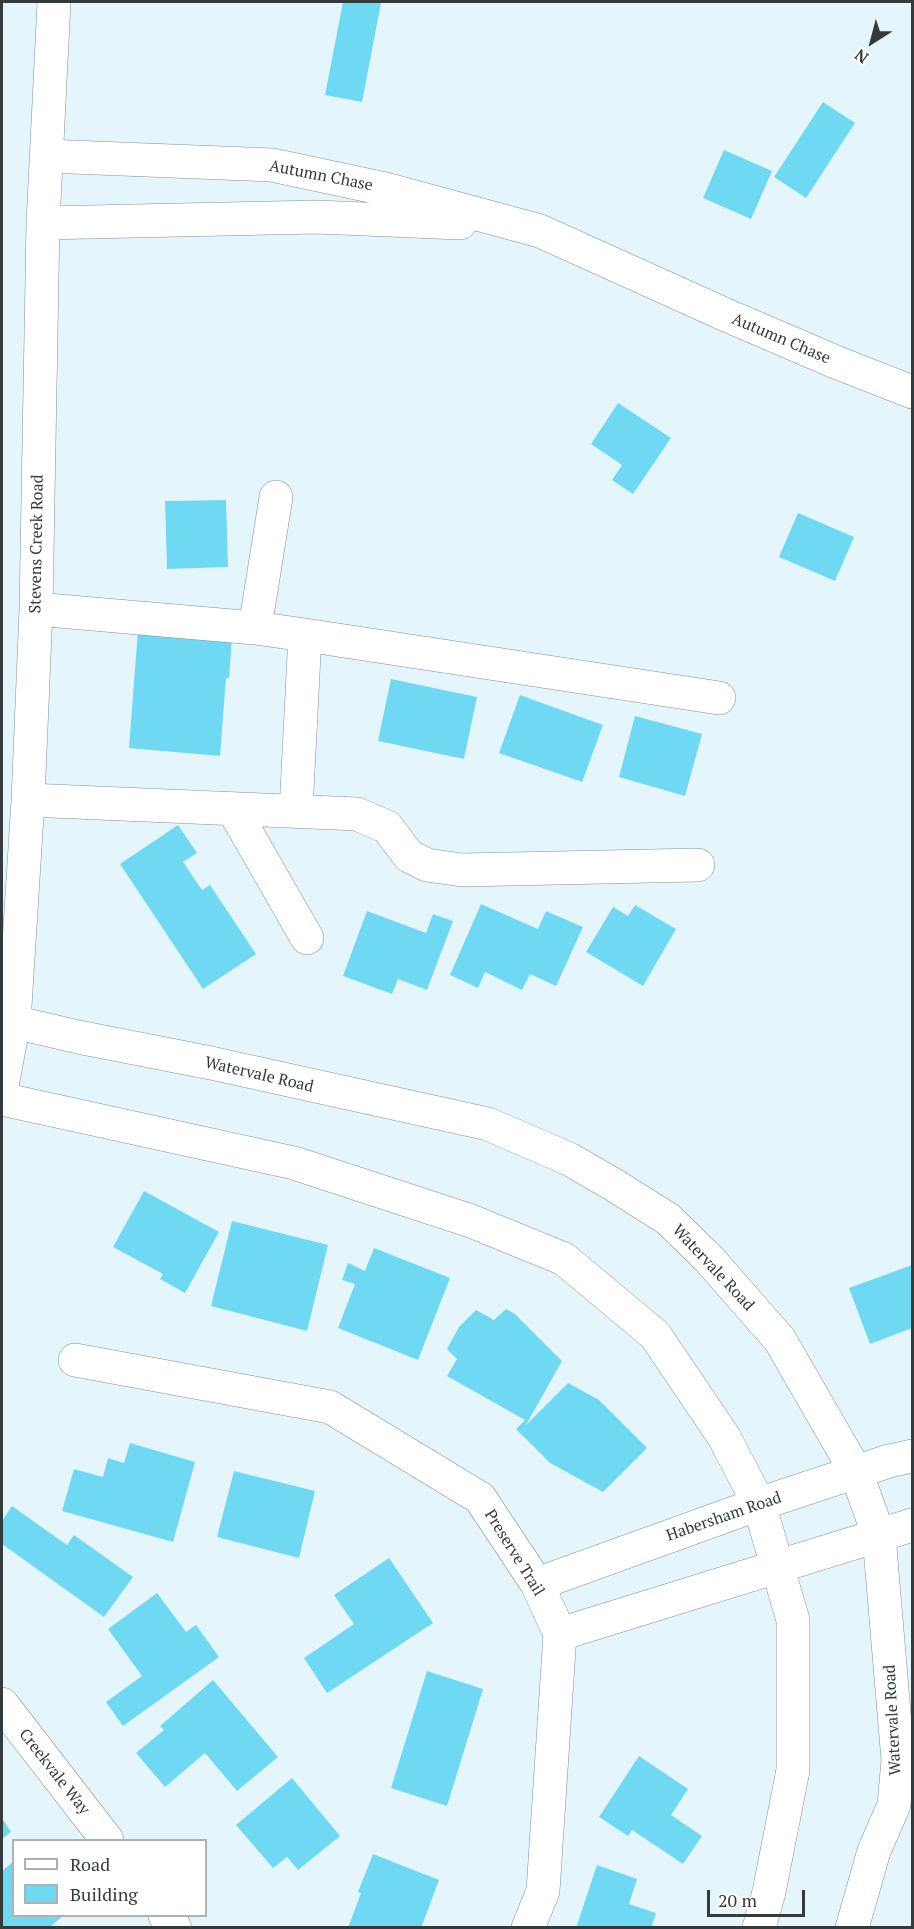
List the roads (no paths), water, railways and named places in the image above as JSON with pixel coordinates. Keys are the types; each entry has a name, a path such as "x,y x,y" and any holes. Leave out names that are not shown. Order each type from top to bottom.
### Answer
{"street":[{"name":"Stevens Creek Road","path":"2,1086 28,801 36,609 43,223 54,2"},
{"name":"Autumn Chase","path":"46,156 272,165 386,189 519,225 540,231 838,363 912,392"},
{"name":"Autumn Chase","path":"43,223 316,217 519,225"},
{"path":"255,628 276,497"},
{"path":"36,609 255,628 719,698"},
{"path":"296,811 305,635"},
{"path":"28,801 357,814 387,827 409,856 426,865 462,870 698,865"},
{"path":"233,809 307,938"},
{"name":"Watervale Road","path":"8,1021 488,1124 569,1159 668,1220 709,1259 780,1340 856,1472 879,1536 898,1760 894,1805 874,1851 852,1928"},
{"path":"2,1099 294,1163 471,1221 564,1259 655,1335 724,1437 759,1504 793,1620 793,1770 769,1892 759,1928"},
{"name":"Preserve Trail","path":"75,1360 330,1407 480,1498 537,1584 560,1634 543,1891 528,1928"},
{"name":"Habersham Road","path":"537,1584 759,1504 912,1456"},
{"path":"560,1634 912,1525"},
{"name":"Creekvale Way","path":"2,1704 106,1839"}]}
